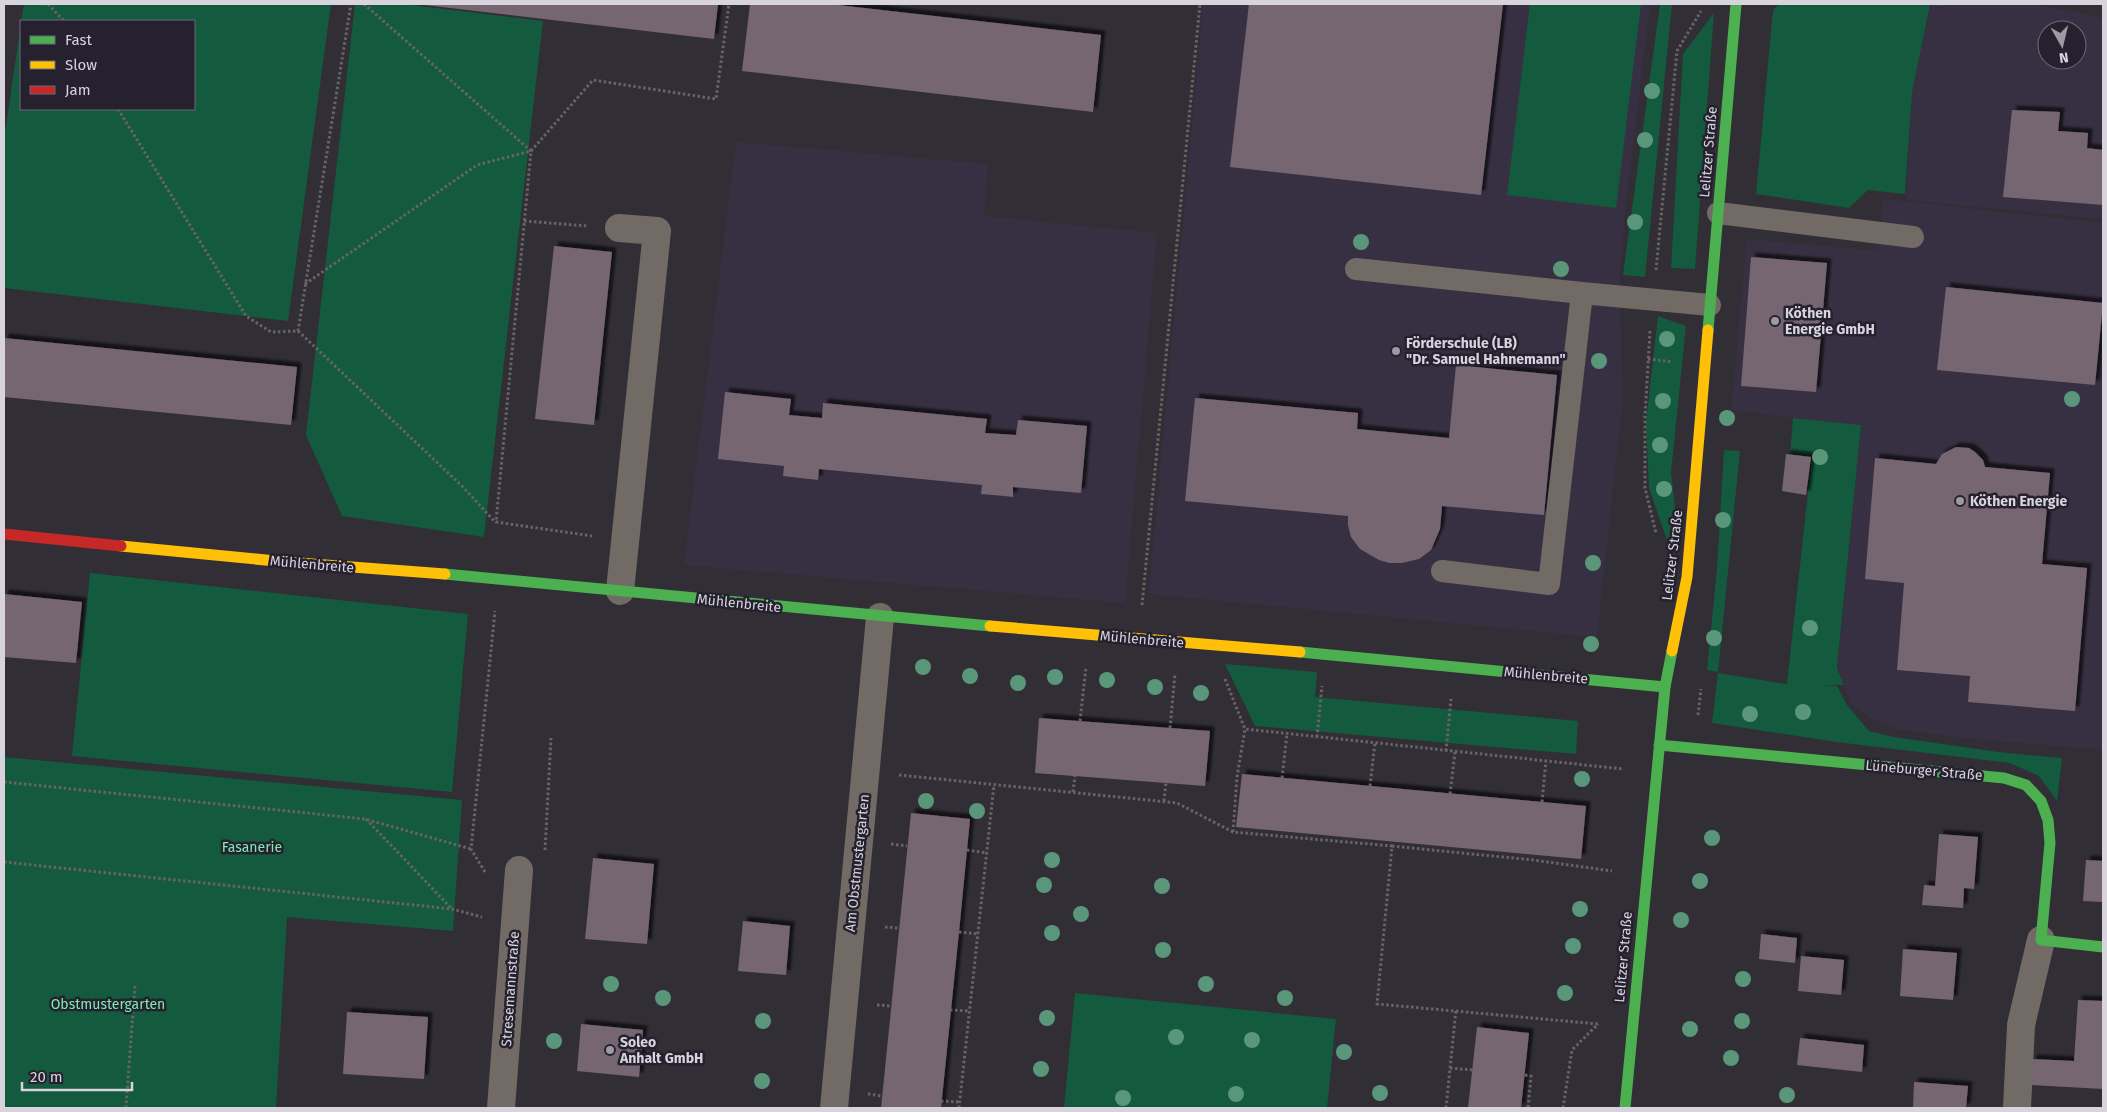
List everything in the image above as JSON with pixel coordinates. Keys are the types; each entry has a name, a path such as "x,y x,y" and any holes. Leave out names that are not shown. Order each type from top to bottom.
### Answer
{"street":[{"name":"Lelitzer Straße","path":"1625,1108 1665,687 1687,577 1736,4"},
{"path":"619,228 657,231 621,579"},
{"name":"Mühlenbreite","path":"4,534 286,562 498,578 621,579 880,617 1325,654 1665,687"},
{"name":"Am Obstmustergarten","path":"834,1108 880,617"},
{"name":"Lüneburger Straße","path":"1659,745 2004,778 2026,786 2040,801 2048,820 2050,843 2041,940 2021,1025 2017,1108"},
{"name":"Stresemannstraße","path":"501,1108 519,870"},
{"path":"2041,940 2103,946"}],"lane":[{"path":"1718,213 1913,237"},
{"path":"1356,269 1710,306"},
{"path":"1442,571 1549,584 1582,293"}],"path":[{"path":"48,4 63,20"},
{"path":"298,331 351,4"},
{"path":"364,4 531,151"},
{"path":"305,284 477,165 531,151 592,80 716,99 729,4"},
{"path":"1141,610 1200,4"},
{"path":"1645,488 1644,416 1677,51 1692,29 1704,4"},
{"path":"119,110 246,316 271,332 298,331 463,488 496,522 597,536 621,579"},
{"path":"496,522 531,151"},
{"path":"524,221 619,228"},
{"path":"489,879 471,849 498,578"},
{"path":"1317,737 1325,654"},
{"path":"1170,728 1176,665"},
{"path":"1080,721 1086,666"},
{"path":"1446,750 1455,667"},
{"path":"1225,678 1245,729 1237,777 1233,832"},
{"path":"1245,729 1621,768"},
{"path":"1282,778 1287,734"},
{"path":"545,854 551,738"},
{"path":"1370,786 1375,743"},
{"path":"1450,794 1455,752"},
{"path":"1542,802 1546,761"},
{"path":"866,772 1177,803 1233,832 1442,849 1612,871"},
{"path":"1073,792 1075,776"},
{"path":"4,782 365,819 471,849"},
{"path":"1164,801 1166,782"},
{"path":"959,1108 994,785"},
{"path":"365,819 452,909"},
{"path":"1279,831 1279,836"},
{"path":"1392,846 1377,1004 1598,1024 1572,1050 1564,1108"},
{"path":"967,850 987,853"},
{"path":"1533,860 1534,855"},
{"path":"4,862 452,909 486,918 515,921"},
{"path":"959,932 978,934"},
{"path":"126,1108 135,985"},
{"path":"950,1010 970,1012"},
{"path":"1446,1108 1456,1010"},
{"path":"1450,1068 1472,1070"},
{"path":"1525,1075 1531,1076 1528,1108"},
{"path":"941,1100 960,1102"}],"shaded area":[{"name":"Förderschule (LB) \"Dr. Samuel Hahnemann\"","path":"1203,4 1650,4 1625,211 1620,273 1622,406 1597,637 1149,594"},
{"path":"2034,4 2103,18 2103,219 1906,200 1912,93 1931,5"},
{"path":"736,142 988,164 984,216 1157,233 1125,603 684,565"},
{"name":"Köthen Energie","path":"1883,199 2103,223 2103,750 1955,737 1897,729 1871,718 1850,703 1838,668 1861,426 1731,410 1747,239 1878,251"}],"green space":[{"path":"24,4 331,4 288,321 4,288 4,139 20,30 20,110 195,110 195,20 21,20"},
{"path":"355,4 403,4 543,21 484,537 342,516 306,435"},
{"path":"1530,4 1641,4 1616,208 1507,195"},
{"path":"1660,4 1672,4 1645,277 1623,275"},
{"path":"1779,4 1944,4 1944,6 1930,5 1912,93 1905,194 1868,190 1849,208 1756,194 1773,10"},
{"path":"1714,13 1695,269 1671,268 1683,54"},
{"path":"1658,316 1686,326 1671,472 1677,525 1669,546 1649,488 1646,422"},
{"path":"1793,418 1861,425 1837,668 1844,685 1822,685 1837,686 1847,705 1869,731 1894,737 1998,752 2062,758 2057,801 2039,776 2010,763 1836,742 1712,723 1718,673 1787,684 1812,455 1790,453"},
{"path":"1724,450 1740,451 1718,672 1707,670 1717,568"},
{"path":"90,573 468,614 452,792 72,756"},
{"path":"1225,664 1317,672 1315,697 1578,721 1576,754 1255,726"},
{"path":"4,757 462,800 453,931 287,917 276,1108 4,1108"},
{"path":"1075,993 1336,1019 1327,1108 1064,1108"}],"building":[{"path":"416,4 718,4 714,39"},
{"path":"750,4 829,4 1101,35 1093,112 742,71"},
{"path":"1249,4 1503,4 1481,195 1230,167"},
{"path":"2012,110 2060,112 2058,131 2088,133 2087,148 2103,150 2103,205 2003,197"},
{"path":"554,246 612,252 594,425 535,419"},
{"path":"1751,257 1827,263 1816,392 1741,386"},
{"path":"1946,287 2103,303 2095,385 1937,370"},
{"path":"4,338 297,367 291,425 4,397"},
{"path":"1456,365 1557,375 1544,515 1442,506 1440,529 1431,550 1419,559 1402,563 1389,563 1379,560 1360,549 1351,537 1348,516 1185,501 1195,398 1358,413 1357,429 1449,438"},
{"path":"725,392 791,399 789,415 822,418 823,403 987,419 985,433 1016,435 1018,420 1087,426 1081,493 1013,487 1013,497 981,494 982,485 819,469 818,480 783,476 784,466 718,459"},
{"path":"1956,447 1969,448 1975,452 1983,460 1985,467 2050,473 2042,564 2087,568 2075,711 1968,702 1970,676 1897,670 1904,583 1865,579 1875,458 1936,464 1942,454"},
{"path":"1786,454 1811,457 1806,495 1782,491"},
{"path":"4,594 82,602 76,663 4,657"},
{"path":"1039,718 1210,731 1205,786 1035,773"},
{"path":"1242,774 1586,806 1581,859 1236,827"},
{"path":"911,813 970,819 959,932 941,1108 881,1108"},
{"path":"1939,834 1978,837 1974,889 1964,888 1963,908 1922,905 1924,885 1935,886"},
{"path":"593,858 654,864 647,944 585,939"},
{"path":"2086,860 2103,861 2103,902 2083,901"},
{"path":"743,921 790,926 786,975 738,971"},
{"path":"1761,934 1797,938 1795,963 1759,959"},
{"path":"1903,949 1957,953 1953,1000 1900,996"},
{"path":"1801,956 1844,960 1841,995 1798,991"},
{"path":"2078,1000 2103,1001 2103,1089 2031,1085 2032,1059 2074,1061"},
{"path":"347,1012 428,1017 424,1079 343,1074"},
{"name":"Soleo Anhalt GmbH","path":"581,1024 643,1030 639,1077 577,1071"},
{"path":"1477,1027 1529,1033 1521,1108 1468,1108"},
{"path":"1800,1038 1864,1045 1862,1072 1797,1065"},
{"path":"1914,1082 1968,1086 1966,1108 1913,1108"}],"traffic: fast":[{"path":"1708,330 1736,4"},
{"path":"445,574 990,626"},
{"path":"1625,1108 1665,687 1672,651"},
{"path":"1300,652 1665,687"},
{"path":"1659,745 2004,778 2026,785 2041,801 2048,820 2050,843 2041,940 2103,947"}],"traffic: slow":[{"path":"1672,651 1687,577 1708,330"},
{"path":"121,546 286,562 445,574"},
{"path":"990,626 1300,652"}],"traffic: jam":[{"path":"4,534 121,546"}],"place":[{"name":"Köthen Energie GmbH","path":"1775,321"},
{"name":"Förderschule (LB) \"Dr. Samuel Hahnemann\"","path":"1396,351"},
{"name":"Köthen Energie","path":"1960,501"},
{"name":"Soleo Anhalt GmbH","path":"610,1050"}],"park label":[{"name":"Fasanerie","path":"252,847"},
{"name":"Obstmustergarten","path":"108,1004"}]}
